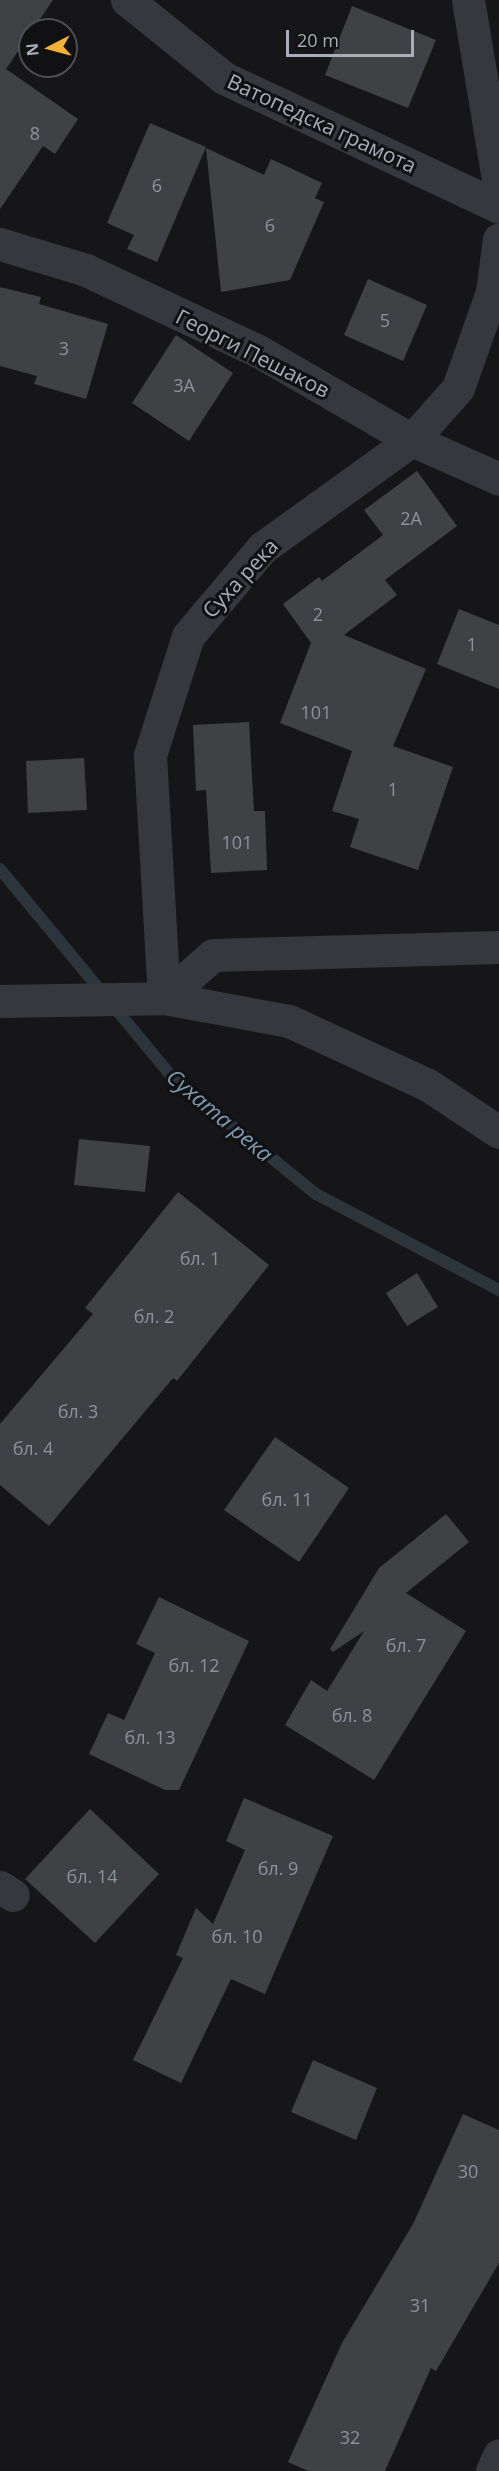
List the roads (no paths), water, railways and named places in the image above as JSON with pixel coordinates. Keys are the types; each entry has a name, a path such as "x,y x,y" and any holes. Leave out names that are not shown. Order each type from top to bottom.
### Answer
{"street":[{"name":"Ватопедска грамота","path":"127,0 224,78 499,207"},
{"path":"468,0 499,186"},
{"name":"Суха река","path":"164,998 150,755 188,636 262,548 411,440 458,388 492,292 499,239"},
{"name":"Георги Пешаков","path":"0,244 86,270 260,352 411,440 499,479"},
{"path":"164,998 213,955 499,947"},
{"path":"0,1001 164,998 289,1021 428,1085 499,1132"},
{"path":"492,2471 499,2455"}],"waterway":[{"name":"Сухата река","path":"0,869 172,1077 316,1194 499,1290"}]}
